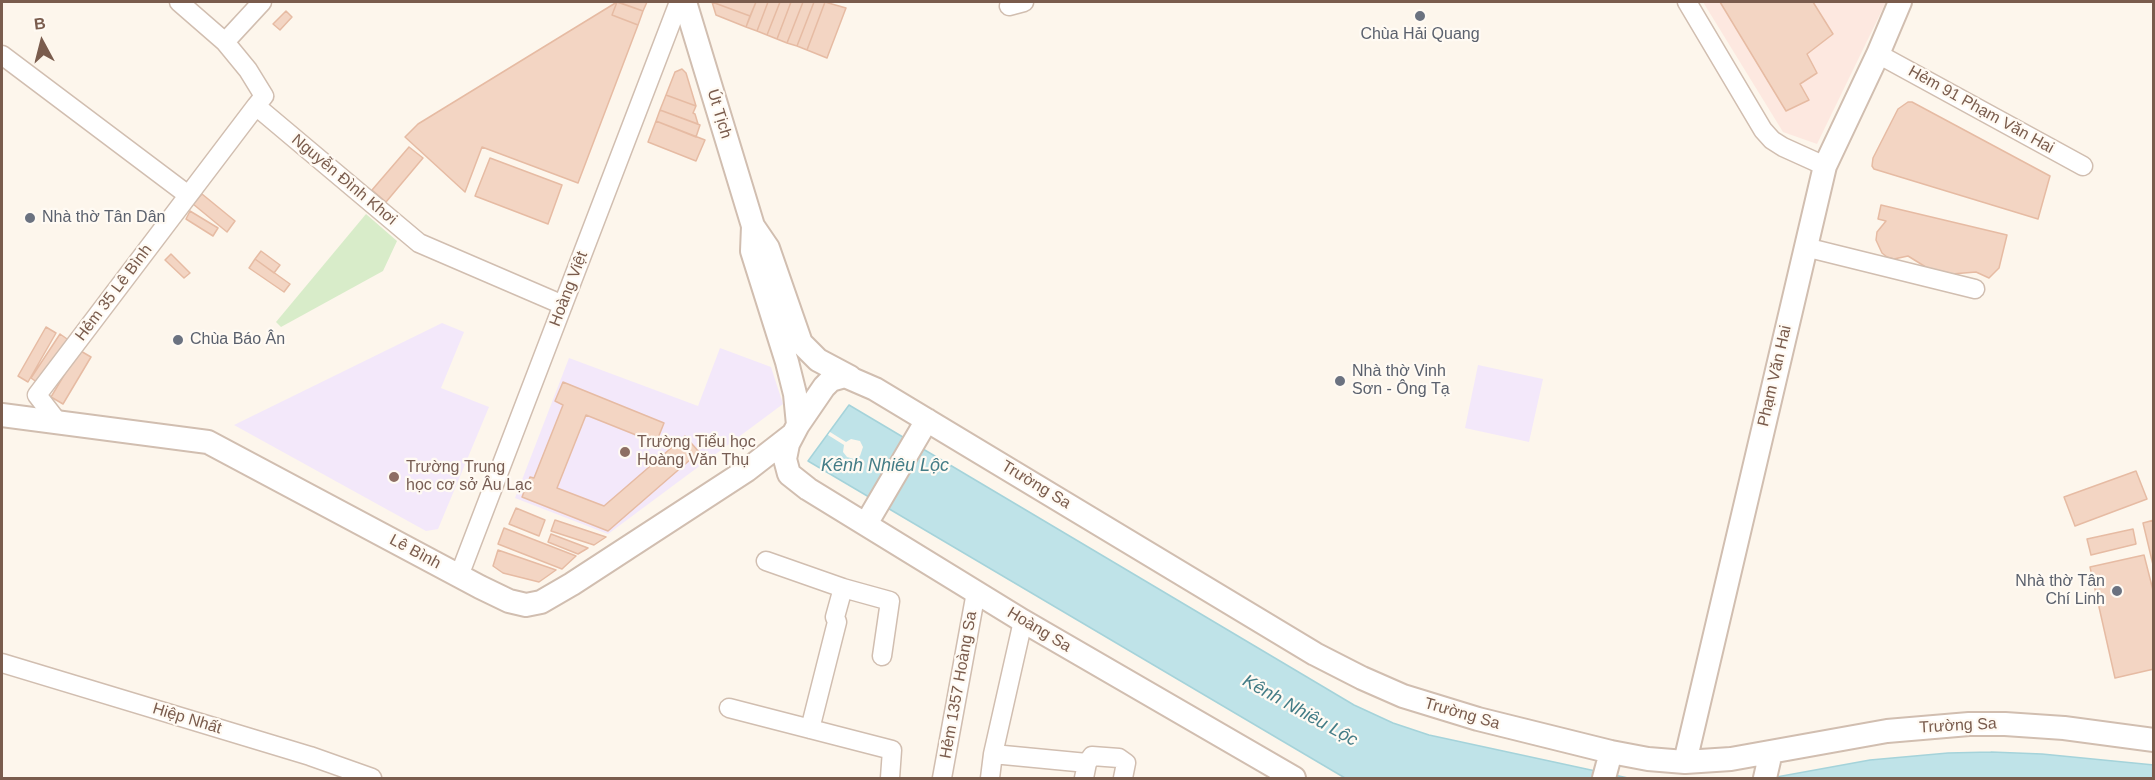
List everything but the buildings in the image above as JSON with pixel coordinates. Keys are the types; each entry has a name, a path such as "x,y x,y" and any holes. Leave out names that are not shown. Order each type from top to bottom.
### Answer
{"street":[{"path":"179,2 225,42 248,70 264,96 256,106"},
{"path":"225,42 262,2"},
{"name":"Hoàng Việt","path":"459,576 679,2"},
{"name":"Út Tịch","path":"685,2 753,226 768,248 796,335"},
{"path":"1687,2 1763,130 1783,147 1825,166"},
{"name":"Phạm Văn Hai","path":"1685,762 1825,166 1900,2"},
{"name":"Hẻm 91 Phạm Văn Hai","path":"1878,54 2083,166"},
{"path":"2,55 188,195"},
{"name":"Nguyễn Đình Khơi","path":"256,106 419,243 563,305"},
{"name":"Hẻm 35 Lê Bình","path":"57,422 37,395 256,106"},
{"name":"Út Tịch","path":"753,226 752,251 790,373 797,408 795,429"},
{"path":"1805,247 1975,288"},
{"name":"Trường Sa","path":"796,335 806,350 818,360 875,389 924,426 1306,649 1362,678 1444,709 1528,732 1608,765 1648,759 1685,762 1731,759 1768,766 1859,735 1969,724 2044,726 2154,740"},
{"path":"789,474 784,459 795,429 828,383 840,376 850,377"},
{"name":"Lê Bình","path":"2,415 198,440 217,446 459,576 508,601 526,605 541,602 564,590 747,470 776,449 795,429"},
{"path":"870,517 924,426"},
{"name":"Hoàng Sa","path":"747,470 771,467 789,474 808,489 870,517 976,592 1023,621 1294,778"},
{"path":"766,561 843,588 890,601 882,656"},
{"path":"810,729 837,622 835,616 843,588"},
{"name":"Hẻm 1357 Hoàng Sa","path":"942,778 976,592"},
{"path":"990,778 993,754 1023,621"},
{"name":"Hiệp Nhất","path":"2,663 310,756 372,778"},
{"path":"729,708 892,750 890,778"},
{"path":"993,754 1085,770 1092,756 1119,759 1126,763 1123,778"}],"shaded area":[{"path":"1703,2 1886,2 1817,144 1783,132"},
{"name":"Trường Trung học cơ sở Âu Lạc","path":"442,323 464,332 441,388 489,407 438,529 426,531 234,425"},
{"name":"Trường Tiểu học Hoàng Văn Thụ","path":"720,348 771,367 783,404 608,534 515,498 569,358 698,406"},
{"path":"1478,365 1543,379 1529,442 1465,428"}],"green space":[{"path":"366,214 397,241 383,271 281,327 276,322"}],"water":[{"name":"Kênh Nhiêu Lộc","path":"849,405 1354,705 1393,723 1429,735 1628,778 1345,778 808,461"},
{"path":"1948,753 2042,754 2154,765 2153,778 1771,778 1870,760"}],"pier":[{"path":"830,432 846,442 851,439 860,441 863,447 860,456 854,459 847,457 843,452 844,445 828,435"}],"place":[{"name":"Chùa Hải Quang","path":"1420,16"},
{"name":"Nhà thờ Tân Dân","path":"30,218"},
{"name":"Chùa Báo Ân","path":"178,340"},
{"name":"Nhà thờ Vinh Sơn - Ông Tạ","path":"1340,381"},
{"name":"Trường Tiểu học Hoàng Văn Thụ","path":"625,452"},
{"name":"Trường Trung học cơ sở Âu Lạc","path":"394,477"},
{"name":"Nhà thờ Tân Chí Linh","path":"2117,591"}]}
